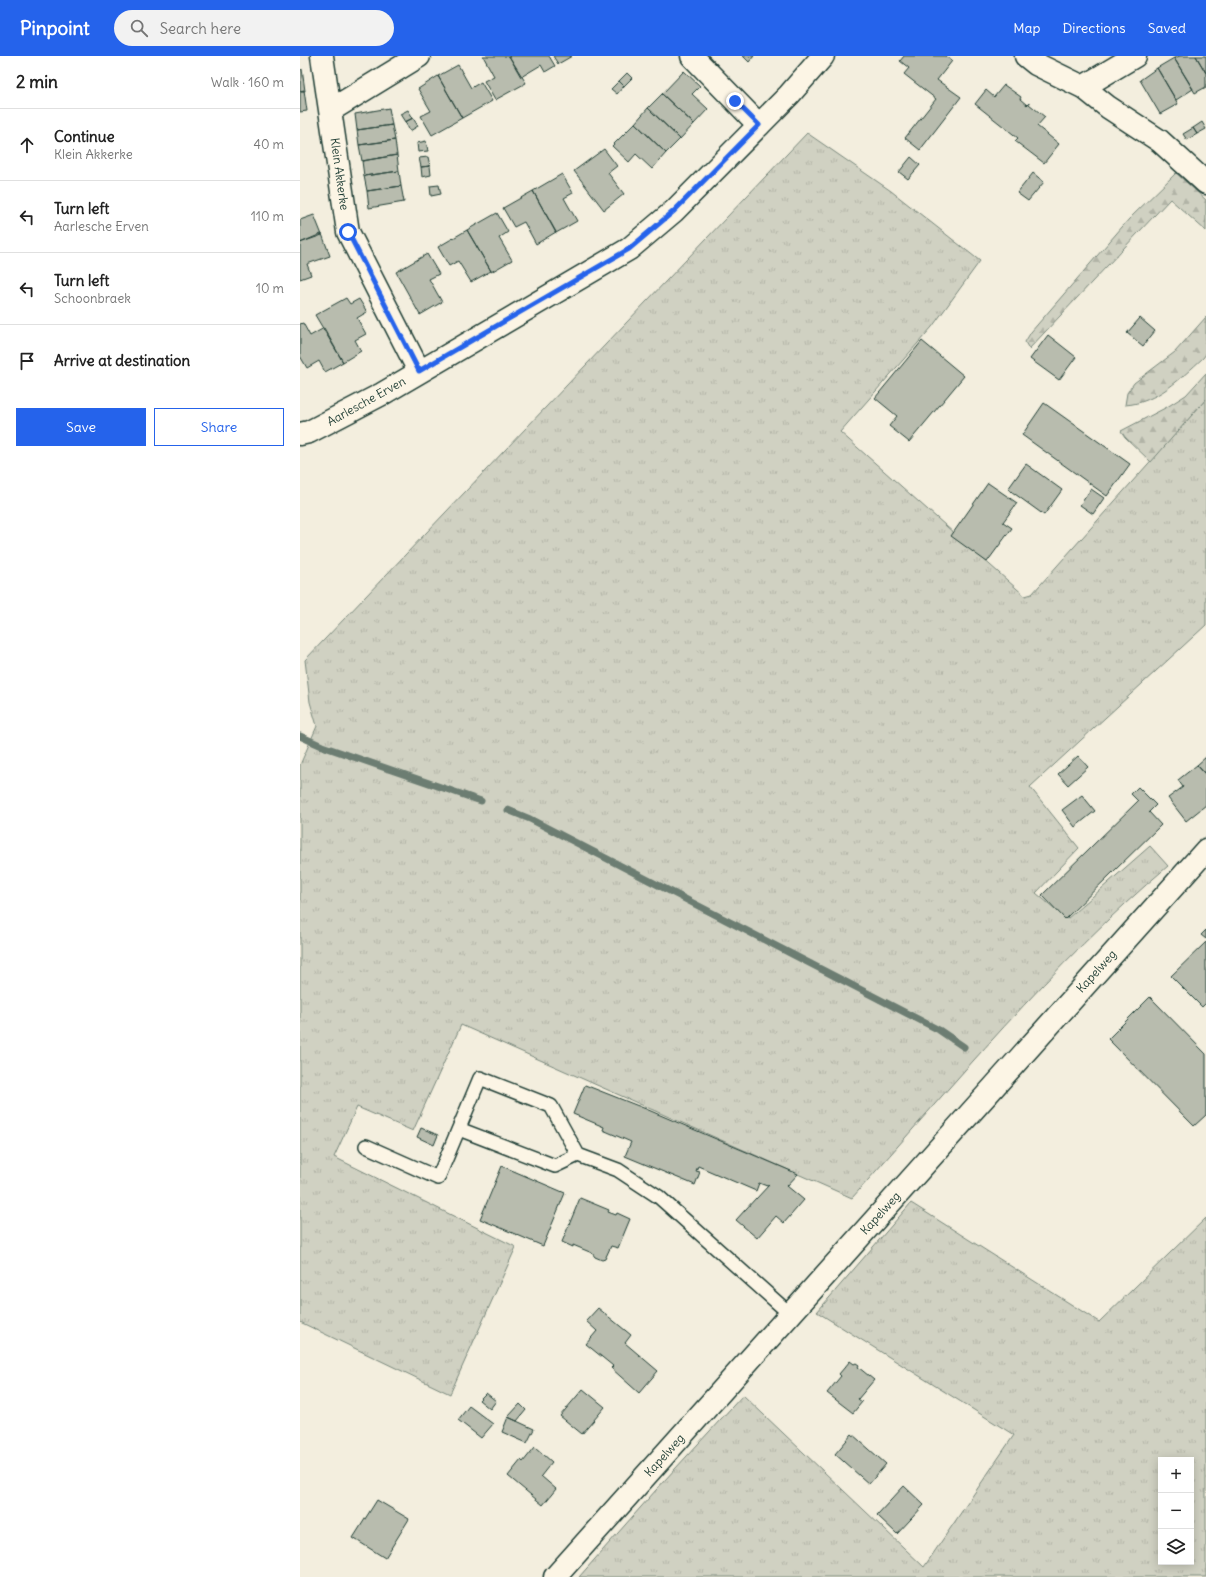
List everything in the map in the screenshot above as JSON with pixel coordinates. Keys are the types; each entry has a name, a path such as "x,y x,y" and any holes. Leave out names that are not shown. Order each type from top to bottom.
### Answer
{"street":[{"name":"Klein Akkerke","path":"322,56 348,232 419,371"},
{"path":"331,110 419,56"},
{"path":"692,56 759,125"},
{"name":"Aarlesche Erven","path":"300,434 309,432 382,394 629,249 674,211 789,95 823,56"},
{"path":"1026,56 1036,64 1083,87 1108,107 1160,141 1206,183"},
{"path":"1083,87 1122,59"},
{"name":"Kapelweg","path":"555,1577 1206,850"}],"lane":[{"path":"366,1146 438,1178 480,1078 551,1106 578,1155 618,1170 659,1197 790,1314"},
{"path":"459,1129 555,1166 578,1155"}],"green space":[{"path":"807,133 891,191 980,261 932,327 840,432 1025,596 1032,594 1206,399 1206,625 1030,787 1079,848 1036,893 1067,919 1150,846 1168,866 1084,943 1004,1026 852,1198 461,1025 413,1131 357,1107 334,1157 516,1247 450,1394 300,1322 300,765 317,726 310,702 305,660"},
{"path":"1176,173 1206,200 1206,231 1170,199 1029,349 1025,342 1031,332 1129,219"},
{"path":"1206,317 1206,354 1203,358 1177,381 1158,395 1148,400 1125,405 1127,393 1134,383 1175,352"},
{"path":"1206,373 1206,399 1151,462 1125,437 1121,431 1167,407 1186,395"},
{"path":"911,1203 1099,1322 1206,1218 1206,1577 579,1577 743,1395 924,1567 1014,1435 817,1312"}],"building":[{"path":"483,56 509,56 526,83 495,100 484,81 494,76"},
{"path":"509,56 549,56 555,66 545,72 541,65 521,77"},
{"path":"553,56 572,56 558,64"},
{"path":"743,56 754,56 749,62"},
{"path":"904,56 946,56 952,61 937,80 961,97 920,150 905,138 936,99 904,74 909,68 900,61"},
{"path":"1180,56 1196,56 1206,73 1206,87 1195,93 1174,58"},
{"path":"1196,56 1206,56 1206,73"},
{"path":"1174,58 1193,89 1176,100 1157,68"},
{"path":"458,65 471,88 481,82 492,101 462,118 438,76"},
{"path":"1157,68 1178,104 1160,114 1140,80"},
{"path":"302,69 305,91 300,91 300,71"},
{"path":"684,71 700,86 692,94 708,109 694,124 662,94"},
{"path":"627,73 632,78 624,86 619,81"},
{"path":"438,76 462,118 432,135 421,116 431,111 418,89"},
{"path":"619,81 624,86 617,94 611,89"},
{"path":"1004,85 1021,97 1020,99 1027,105 1029,103 1045,117 1037,126 1059,144 1044,163 1015,141 1018,138 975,104 986,90 994,97"},
{"path":"304,90 307,111 300,112 300,91"},
{"path":"662,94 694,124 680,139 648,108"},
{"path":"389,108 392,125 357,130 355,114"},
{"path":"648,108 680,139 666,153 635,123"},
{"path":"408,110 413,118 405,122 400,114"},
{"path":"413,118 418,126 410,131 405,122"},
{"path":"1202,122 1206,129 1197,134 1193,128"},
{"path":"635,123 666,153 652,169 636,154 629,162 612,146"},
{"path":"392,125 395,140 359,145 357,130"},
{"path":"1193,128 1197,134 1187,140 1183,134"},
{"path":"395,140 397,155 362,161 359,145"},
{"path":"426,141 428,151 418,152 417,143"},
{"path":"604,149 617,166 608,173 624,194 604,210 574,171"},
{"path":"397,155 399,171 364,176 362,161"},
{"path":"428,157 430,166 421,167 419,158"},
{"path":"911,157 920,165 908,179 899,172"},
{"path":"430,166 431,175 422,177 421,167"},
{"path":"399,171 401,186 367,191 364,176"},
{"path":"1033,173 1044,182 1028,201 1017,193"},
{"path":"562,174 573,193 564,198 577,221 556,233 533,191"},
{"path":"439,185 441,194 431,196 430,186"},
{"path":"401,186 404,202 369,208 367,191"},
{"path":"533,191 556,232 536,244 524,222 514,227 503,208"},
{"path":"497,213 508,232 499,238 512,260 491,272 467,230"},
{"path":"314,215 322,235 300,243 300,220"},
{"path":"467,230 491,271 471,282 458,261 449,266 438,247"},
{"path":"321,234 330,256 307,264 311,275 300,279 300,243"},
{"path":"427,254 439,274 429,279 442,302 420,315 396,272"},
{"path":"346,298 350,304 359,299 367,312 357,318 366,334 355,340 361,351 343,362 315,315"},
{"path":"1140,318 1155,331 1143,346 1127,333"},
{"path":"303,323 310,336 324,328 343,362 325,372 319,361 307,368 300,356 300,324"},
{"path":"1048,335 1076,357 1059,380 1030,359"},
{"path":"922,341 964,376 909,442 889,426 897,416 875,398"},
{"path":"1044,403 1130,464 1107,496 1022,435"},
{"path":"1026,464 1062,490 1044,515 1008,489"},
{"path":"988,483 1017,503 1003,522 1012,528 987,562 951,536"},
{"path":"1091,489 1104,498 1093,514 1080,505"},
{"path":"1078,756 1088,767 1068,785 1058,774"},
{"path":"1206,757 1206,775 1197,765"},
{"path":"1197,765 1206,775 1206,805 1186,821 1168,798 1183,787 1178,780"},
{"path":"1138,787 1156,805 1149,812 1161,825 1065,919 1042,895 1138,801 1131,794"},
{"path":"1082,795 1095,811 1075,827 1062,810"},
{"path":"1206,930 1206,939 1201,935"},
{"path":"1206,942 1206,1003 1202,1007 1171,976"},
{"path":"1150,997 1206,1054 1206,1115 1194,1126 1108,1039"},
{"path":"585,1085 646,1109 798,1174 787,1186 804,1200 784,1223 776,1216 757,1238 736,1220 769,1185 768,1184 767,1186 759,1183 756,1191 698,1166 696,1171 700,1172 695,1185 625,1156 631,1142 603,1130 604,1127 573,1114"},
{"path":"421,1128 438,1135 434,1145 417,1137"},
{"path":"502,1166 565,1193 543,1246 480,1219"},
{"path":"580,1198 609,1210 608,1212 616,1215 617,1213 630,1219 618,1248 611,1246 605,1259 602,1260 595,1257 592,1253 562,1242"},
{"path":"598,1308 631,1335 625,1343 658,1371 639,1393 611,1368 613,1366 586,1344 597,1331 586,1321"},
{"path":"850,1361 859,1365 858,1367 874,1380 858,1399 862,1402 853,1413 827,1393 841,1376 839,1374"},
{"path":"583,1389 605,1407 582,1434 560,1416"},
{"path":"486,1393 496,1401 490,1409 479,1400"},
{"path":"520,1404 526,1410 517,1421 508,1417"},
{"path":"469,1406 493,1424 481,1438 458,1420"},
{"path":"508,1417 534,1429 527,1443 502,1432"},
{"path":"852,1434 886,1464 869,1484 835,1454"},
{"path":"535,1447 552,1462 541,1476 556,1489 543,1505 508,1476 521,1460 523,1462"},
{"path":"904,1486 924,1505 897,1534 877,1515"},
{"path":"377,1500 409,1519 385,1558 353,1538"}],"waterway":[{"path":"300,736 322,746 481,801"},
{"path":"508,810 530,819 939,1030 964,1047"}],"route":[{"path":"348,232 419,371 629,249 674,211 759,125 735,101"}]}
